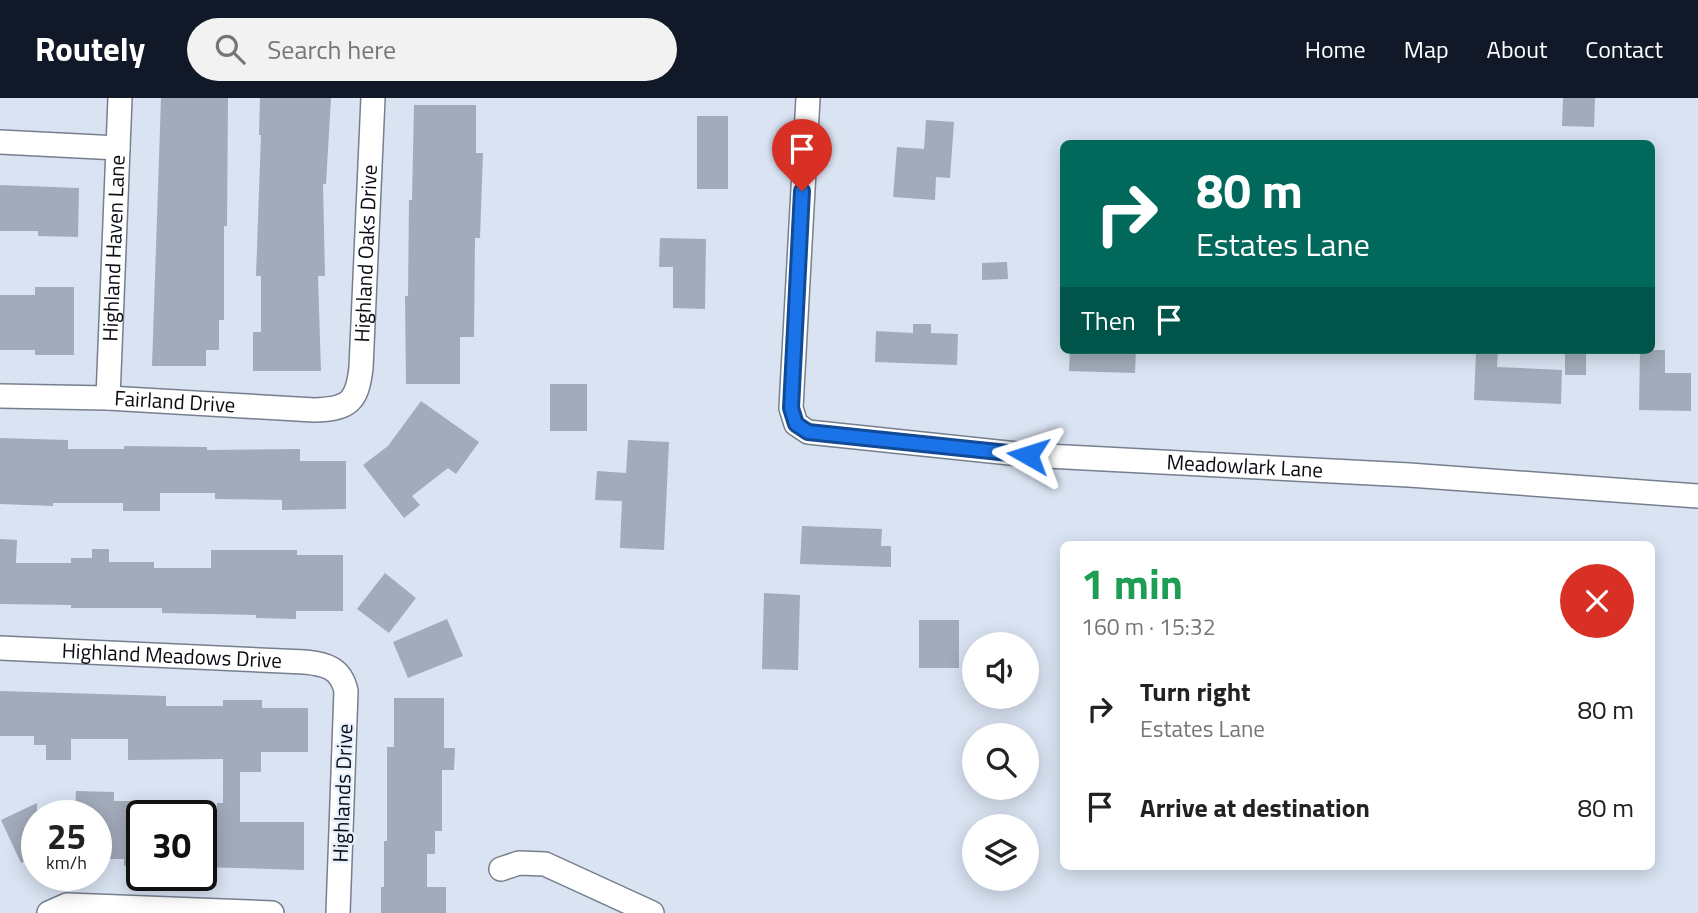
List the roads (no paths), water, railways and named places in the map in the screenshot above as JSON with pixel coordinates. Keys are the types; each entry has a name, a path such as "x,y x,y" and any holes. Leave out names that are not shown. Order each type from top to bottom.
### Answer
{"street":[{"name":"Highland Haven Lane","path":"108,398 120,98"},
{"name":"Highland Oaks Drive","path":"348,403 358,387 361,368 373,98"},
{"name":"Meadowlark Lane","path":"808,98 791,408 796,424 808,432 1028,455 1409,475 1698,496"},
{"path":"0,142 118,148"},
{"name":"Fairland Drive","path":"0,396 108,398 314,410 340,408 348,403"},
{"name":"Highland Meadows Drive","path":"0,648 324,663 340,675"},
{"name":"Highlands Drive","path":"338,913 346,709 346,691 340,675"},
{"path":"501,869 532,862 555,867 652,913"},
{"path":"50,912 67,905 77,905 272,913"}]}
